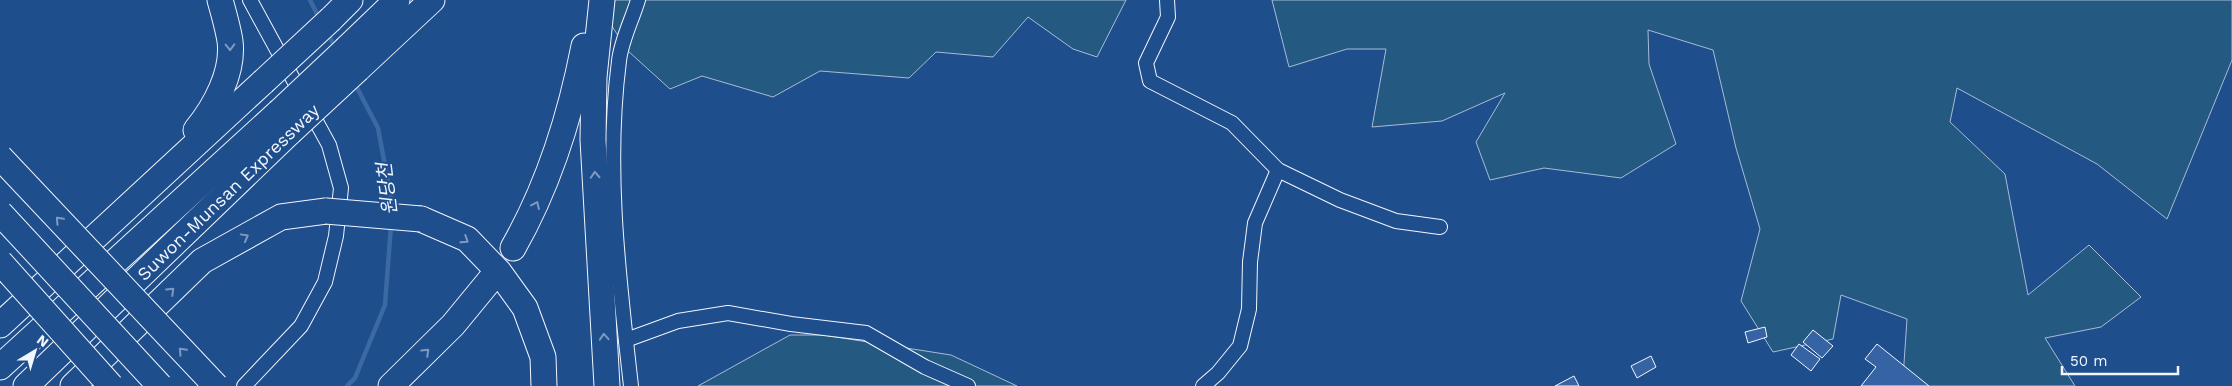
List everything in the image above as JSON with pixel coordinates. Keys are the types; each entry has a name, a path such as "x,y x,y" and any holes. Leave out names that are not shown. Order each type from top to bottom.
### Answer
{"highway":[{"path":"112,220 182,147 202,123 217,99 227,72 230,42 220,0"},
{"path":"2,323 350,0"},
{"name":"Suwon-Munsan Expressway","path":"352,59 397,0"},
{"name":"Suwon-Munsan Expressway","path":"26,386 285,122 352,59 432,0"},
{"path":"513,248 542,191 557,153 568,118 592,0"},
{"path":"602,0 594,77 593,140 607,386"},
{"name":"Suwon-Munsan Expressway","path":"0,367 285,122"},
{"path":"0,158 216,386"},
{"path":"73,386 202,261 281,217 326,210 421,219 467,239 499,272 525,308 543,357 544,386"},
{"path":"0,213 160,386"},
{"path":"2,265 112,386"},
{"path":"391,386 453,325 490,280"}],"street":[{"path":"244,386 301,326 325,282 336,236 341,188 329,146 250,0"},
{"path":"631,386 619,275 613,154 619,60 638,0"},
{"path":"1167,0 1168,17 1146,63 1150,81 1232,124 1278,170 1340,200 1396,221 1440,227"},
{"path":"1203,386 1218,373 1240,346 1249,309 1250,262 1256,223 1278,170"},
{"path":"626,340 678,322 728,313 791,324 866,333 926,366 968,386"}],"shaded area":[{"path":"610,0 1126,0 1097,57 1073,49 1028,17 993,57 936,52 909,78 820,71 773,97 702,76 670,89 628,51 606,17"},
{"path":"1272,0 2232,0 2232,60 2167,219 2097,164 1957,88 1950,122 2005,174 2028,295 2089,245 2141,297 2101,327 2045,338 2075,386 1906,386 1903,378 1907,319 1841,295 1833,339 1773,352 1741,301 1760,229 1736,148 1713,50 1648,30 1649,64 1676,144 1621,178 1544,168 1490,180 1476,142 1505,93 1442,121 1372,127 1386,49 1347,49 1289,67"},
{"path":"790,335 823,335 951,355 1017,386 698,386"}],"building":[{"path":"1765,327 1767,337 1748,343 1745,332"},
{"path":"1813,330 1833,346 1822,358 1803,342"},
{"path":"1799,344 1820,359 1811,371 1791,355"},
{"path":"1877,344 1929,386 1861,386 1876,367 1865,359"},
{"path":"1651,356 1656,367 1637,378 1631,366"},
{"path":"1574,376 1579,386 1555,386"}],"waterway":[{"name":"원당천","path":"310,0 319,18"},
{"name":"원당천","path":"328,34 336,49"},
{"name":"원당천","path":"354,82 378,128 393,209"},
{"name":"원당천","path":"347,386 355,378 385,305 391,225"}]}
